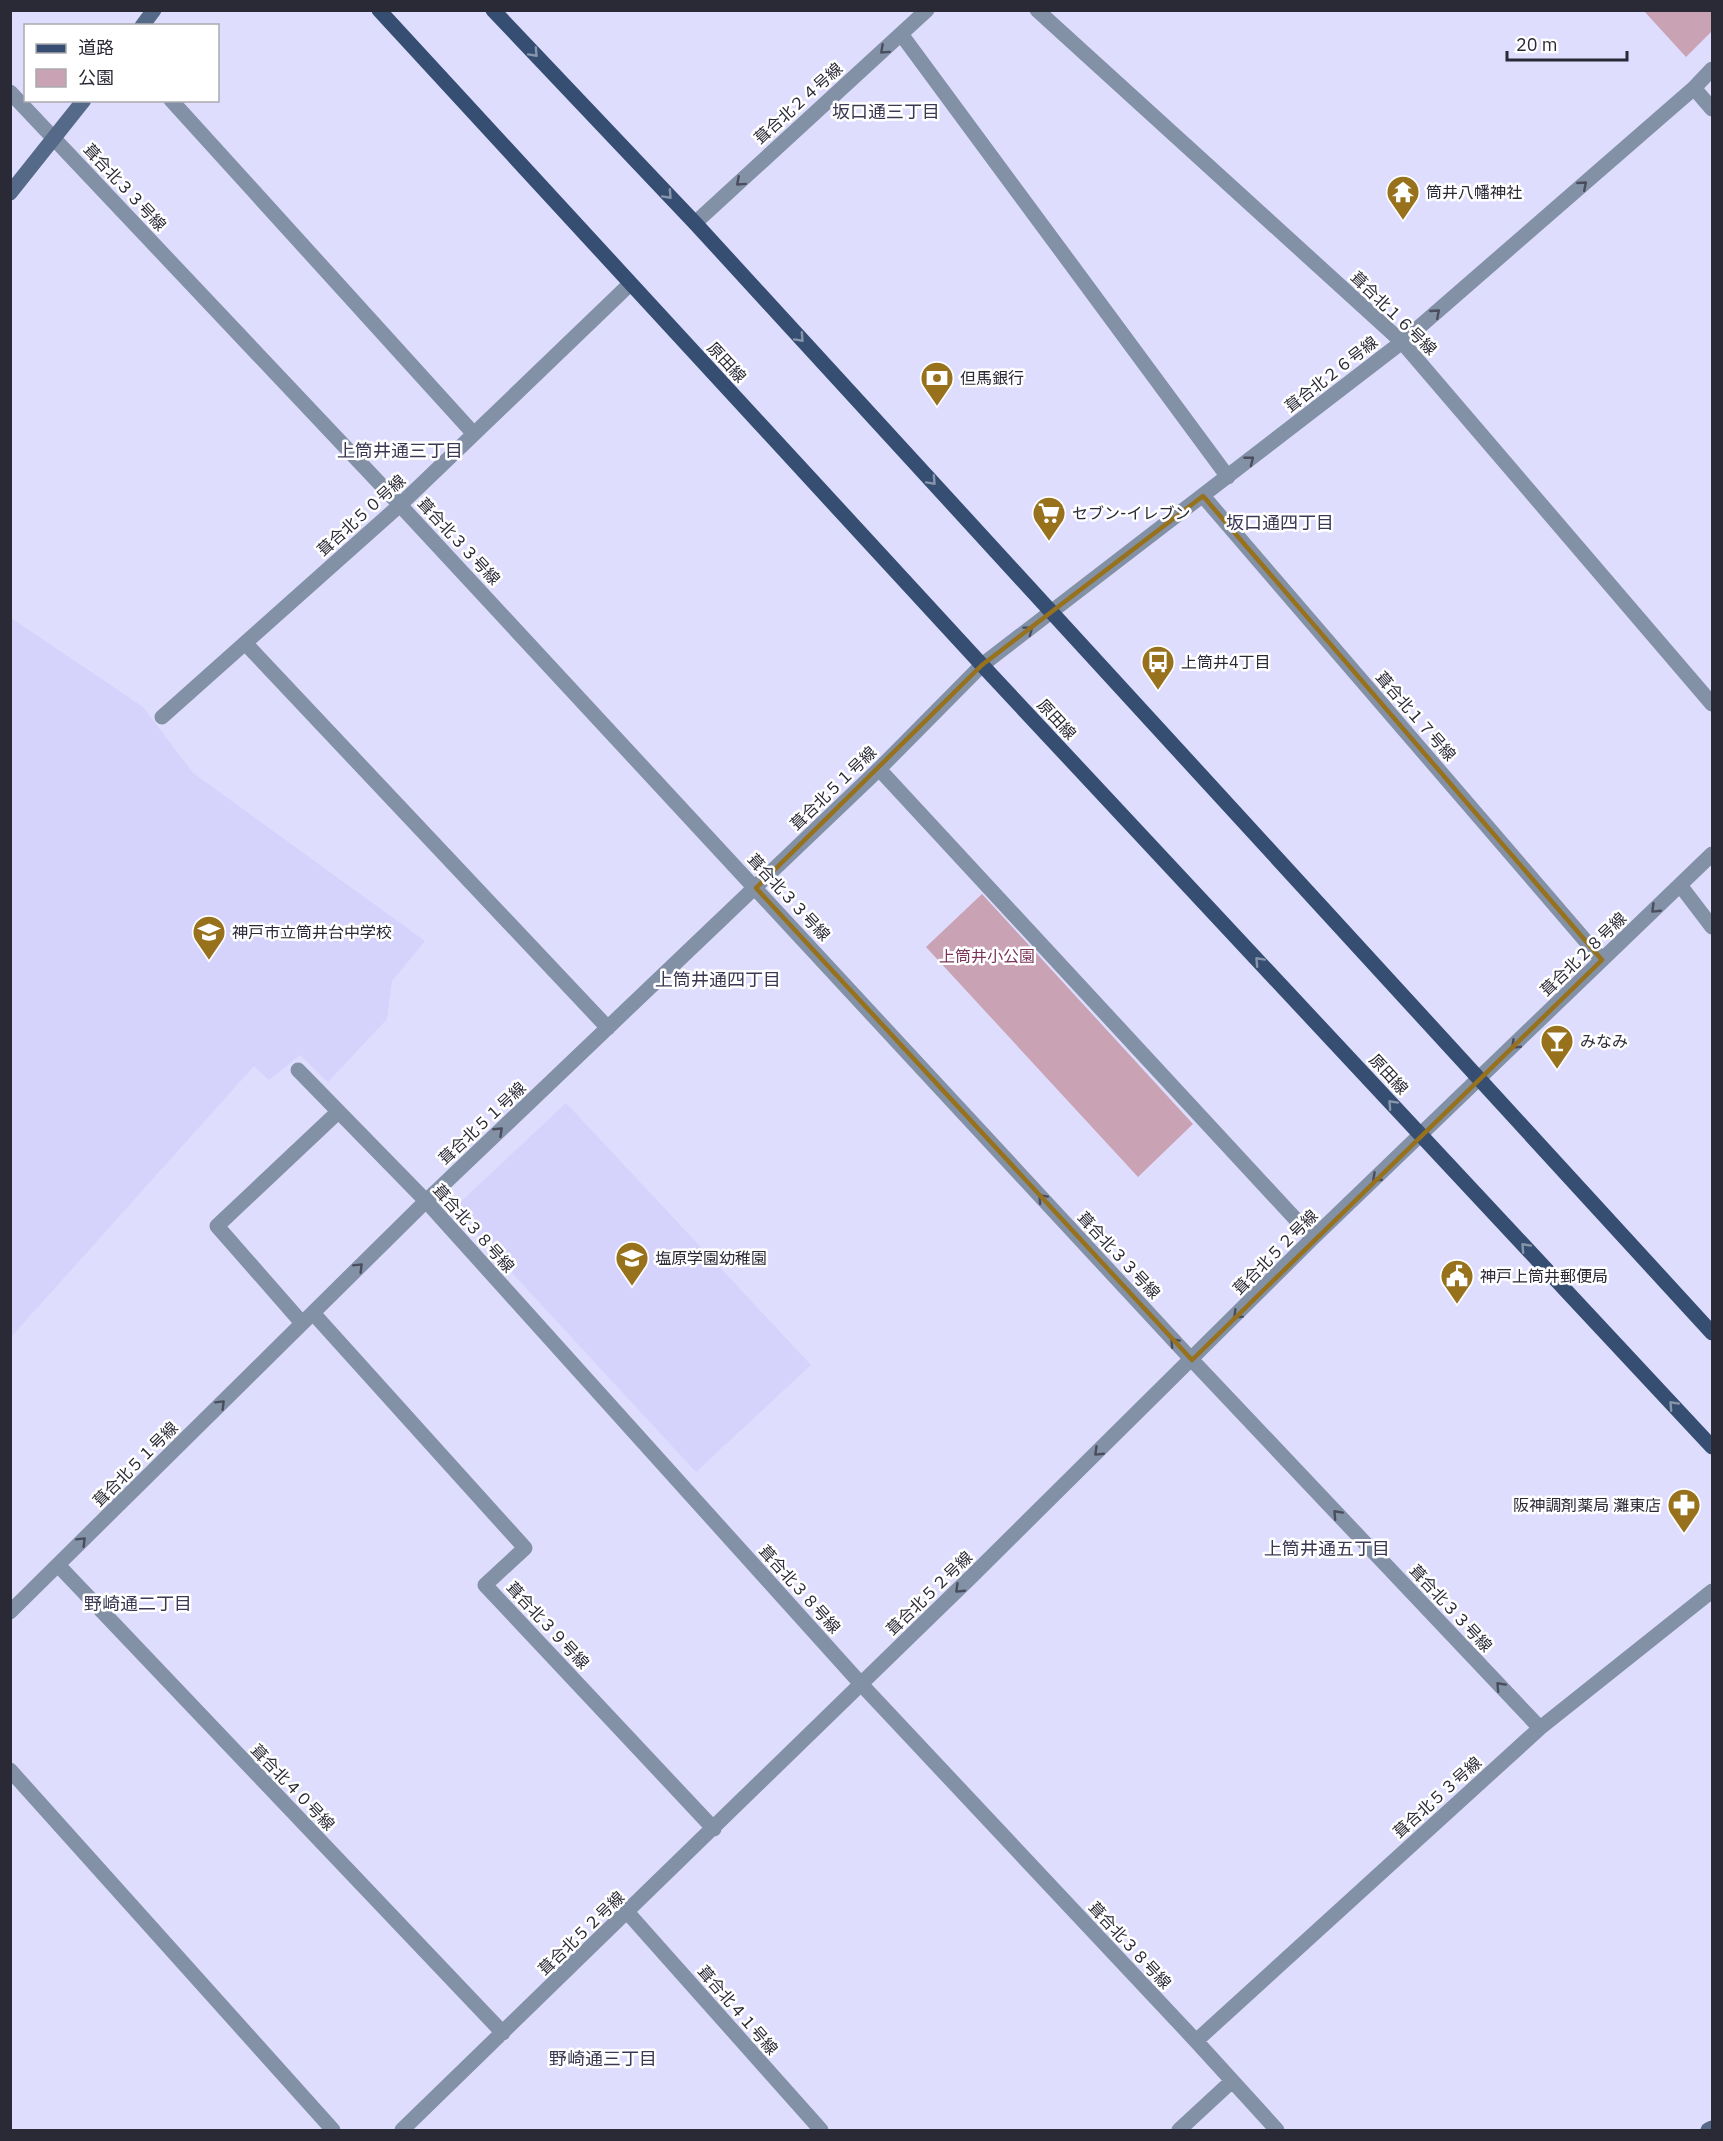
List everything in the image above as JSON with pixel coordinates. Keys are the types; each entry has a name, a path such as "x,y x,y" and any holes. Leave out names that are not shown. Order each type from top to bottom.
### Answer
{"main road":[{"name":"原田線","path":"380,10 982,665 1713,1447"},
{"path":"493,10 694,223 1713,1333"}],"street":[{"path":"144,24 154,10"},
{"name":"葺合北２４号線","path":"694,223 927,10"},
{"name":"葺合北１６号線","path":"1036,10 1402,342 1713,704"},
{"path":"901,34 1228,477"},
{"name":"葺合北２６号線","path":"982,665 1402,342 1713,69"},
{"path":"1694,88 1713,109"},
{"name":"葺合北３３号線","path":"10,92 400,505 1192,1360 1540,1728"},
{"path":"10,193 82,102"},
{"path":"173,102 474,434"},
{"name":"葺合北５０号線","path":"162,717 400,505 630,284"},
{"name":"葺合北１７号線","path":"1203,496 1602,960"},
{"path":"245,643 608,1028"},
{"name":"葺合北５１号線","path":"10,1612 426,1201 756,888 982,665"},
{"path":"879,769 1313,1238"},
{"name":"葺合北２８号線","path":"1479,1080 1713,855"},
{"path":"1680,885 1713,927"},
{"name":"葺合北３８号線","path":"298,1070 426,1201 861,1684 1277,2130"},
{"name":"葺合北５２号線","path":"402,2130 628,1913 1192,1360 1313,1238 1479,1080"},
{"path":"308,1318 217,1226 338,1112"},
{"name":"葺合北３９号線","path":"308,1318 525,1548 486,1585 714,1828"},
{"name":"葺合北４０号線","path":"58,1565 503,2033"},
{"name":"葺合北５３号線","path":"1196,2041 1540,1728 1713,1591"},
{"path":"10,1770 333,2130"},
{"name":"葺合北４１号線","path":"628,1913 821,2130"},
{"path":"1179,2130 1233,2081"},
{"path":"1708,2130 1713,2128"}],"highlighted area":[{"path":"1203,496 1602,960 1192,1360 756,888 982,665"}],"shaded area":[{"name":"神戸市立筒井台中学校","path":"11,618 143,707 193,773 425,941 392,981 387,1019 328,1082 300,1055 269,1080 254,1066 11,1337"},
{"name":"塩原学園幼稚園","path":"566,1103 811,1365 696,1472 453,1209"}],"green space":[{"path":"1644,11 1712,11 1712,31 1686,57"},
{"name":"上筒井小公園","path":"982,894 1193,1124 1138,1177 926,947"}],"place":[{"name":"筒井八幡神社","path":"1403,221"},
{"name":"但馬銀行","path":"937,407"},
{"name":"セブン-イレブン","path":"1049,542"},
{"name":"上筒井4丁目","path":"1158,691"},
{"name":"神戸市立筒井台中学校","path":"209,961"},
{"name":"みなみ","path":"1557,1070"},
{"name":"塩原学園幼稚園","path":"632,1287"},
{"name":"神戸上筒井郵便局","path":"1457,1305"},
{"name":"阪神調剤薬局 灘東店","path":"1684,1534"}],"district":[{"name":"坂口通三丁目","path":"886,112"},
{"name":"上筒井通三丁目","path":"400,451"},
{"name":"坂口通四丁目","path":"1280,523"},
{"name":"上筒井通四丁目","path":"718,980"},
{"name":"上筒井通五丁目","path":"1327,1549"},
{"name":"野崎通二丁目","path":"138,1604"},
{"name":"野崎通三丁目","path":"603,2059"}]}
